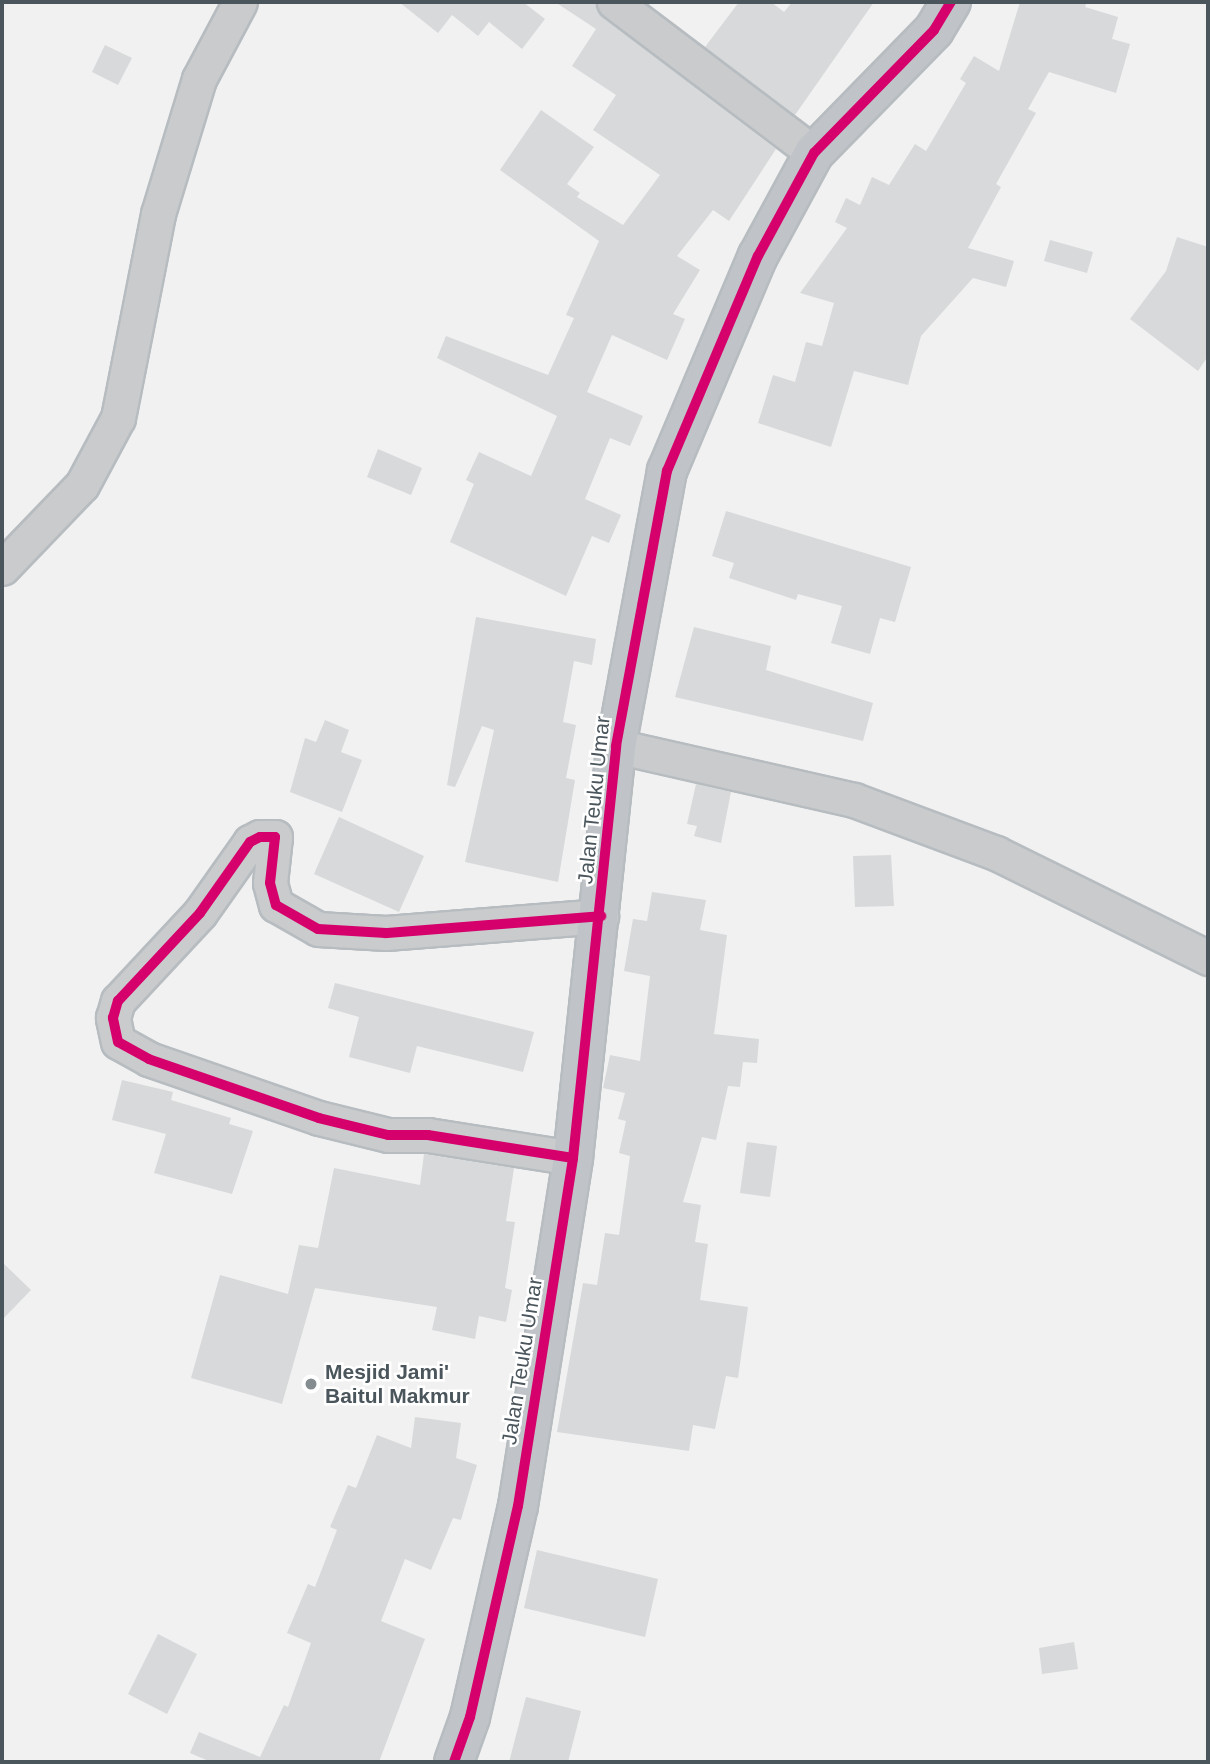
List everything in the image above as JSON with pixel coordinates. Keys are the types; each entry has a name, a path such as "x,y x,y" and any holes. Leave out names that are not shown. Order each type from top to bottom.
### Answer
{"highway":[{"name":"Jalan Teuku Umar","path":"454,1762 470,1717 518,1506 573,1158 601,916 616,746 667,471 758,256 814,153 934,30 951,2"}],"street":[{"path":"2,568 82,485 118,418 158,214 199,79 240,2"},
{"path":"614,2 814,153"},
{"path":"616,746 854,800 996,853 1208,958"},
{"path":"573,1158 428,1135 388,1135 319,1118 149,1059 118,1042 113,1018 118,1001 200,913 250,842 260,837 275,837 270,883 276,905 318,929 386,933 601,916"}],"building":[{"path":"399,2 523,2 545,19 522,49 489,22 478,36 452,15 438,33"},
{"path":"555,2 595,2 602,17 776,149 729,221 713,210 677,256 700,270 673,314 685,319 667,360 612,335 587,392 643,416 630,446 610,438 585,499 621,515 609,543 592,536 566,596 450,542 474,484 466,480 479,452 531,476 557,416 437,358 446,336 548,375 574,318 566,315 599,241 500,170 541,110 594,147 567,184 580,193 577,197 623,225 660,175 593,130 616,95 572,66 596,29"},
{"path":"739,2 771,2 784,12 792,2 874,2 795,115 705,47"},
{"path":"1020,2 1087,2 1085,7 1118,17 1112,39 1130,44 1116,93 1049,72 1028,109 1036,113 996,184 1001,187 968,248 1014,261 1006,287 973,278 921,336 908,385 854,371 831,447 758,423 773,375 795,382 806,342 822,346 834,303 800,293 847,228 835,222 846,198 860,205 872,177 889,185 915,144 926,151 966,83 960,79 974,56 999,71"},
{"path":"105,45 132,58 118,85 92,72"},
{"path":"1177,237 1208,247 1208,356 1198,371 1130,319 1166,271"},
{"path":"1050,240 1093,252 1087,273 1044,261"},
{"path":"378,449 422,468 411,495 367,477"},
{"path":"726,511 911,567 895,622 880,618 870,654 831,643 842,606 798,594 796,600 729,578 734,563 712,556"},
{"path":"476,617 596,639 592,665 574,661 563,722 576,725 566,778 575,780 558,882 465,862 494,730 482,726 455,787 447,785"},
{"path":"694,627 771,646 766,670 873,703 863,741 675,697"},
{"path":"325,720 349,730 341,752 362,760 342,812 290,792 305,738 316,742"},
{"path":"696,784 731,792 721,843 694,836 697,826 687,824"},
{"path":"339,817 424,856 399,912 314,874"},
{"path":"891,855 894,906 855,907 853,856"},
{"path":"652,892 706,900 700,930 727,935 714,1034 759,1039 757,1063 743,1062 740,1087 728,1086 716,1140 702,1137 683,1202 701,1205 695,1242 708,1244 700,1300 748,1307 738,1378 726,1376 715,1429 693,1425 689,1451 557,1432 583,1283 597,1285 605,1233 619,1235 630,1156 619,1153 626,1121 618,1119 625,1093 603,1088 610,1055 640,1061 650,976 624,971 633,919 647,921"},
{"path":"335,983 534,1032 523,1072 417,1046 410,1073 349,1057 359,1017 328,1008"},
{"path":"122,1080 173,1092 171,1100 231,1118 229,1124 253,1131 232,1194 154,1173 166,1134 112,1120"},
{"path":"747,1142 777,1146 770,1197 740,1193"},
{"path":"424,1154 514,1168 506,1221 515,1222 505,1288 512,1290 506,1322 479,1316 475,1339 432,1330 437,1307 315,1288 282,1404 191,1378 220,1275 288,1294 299,1245 318,1248 334,1168 420,1185"},
{"path":"2,1262 31,1290 2,1320"},
{"path":"415,1417 461,1423 456,1458 477,1465 461,1520 453,1518 431,1570 405,1559 381,1621 425,1639 379,1762 211,1762 190,1753 199,1732 260,1757 284,1705 288,1707 311,1643 287,1633 308,1584 315,1587 337,1530 330,1527 348,1485 356,1488 377,1435 411,1448"},
{"path":"537,1550 658,1579 645,1637 524,1608"},
{"path":"158,1634 197,1654 167,1714 128,1694"},
{"path":"1074,1642 1078,1669 1042,1674 1039,1648"},
{"path":"526,1697 581,1711 568,1762 509,1762"}],"cycle path":[{"path":"454,1762 470,1717 518,1506 573,1158 616,746 667,471 758,256 814,153 934,30 951,2"},
{"path":"573,1158 428,1135 388,1135 319,1118 149,1059 118,1042 113,1018 118,1001 200,913 250,842 260,837 275,837 270,883 276,905 318,929 386,933 601,916"}],"place":[{"name":"Mesjid Jami' Baitul Makmur","path":"311,1384"}]}
